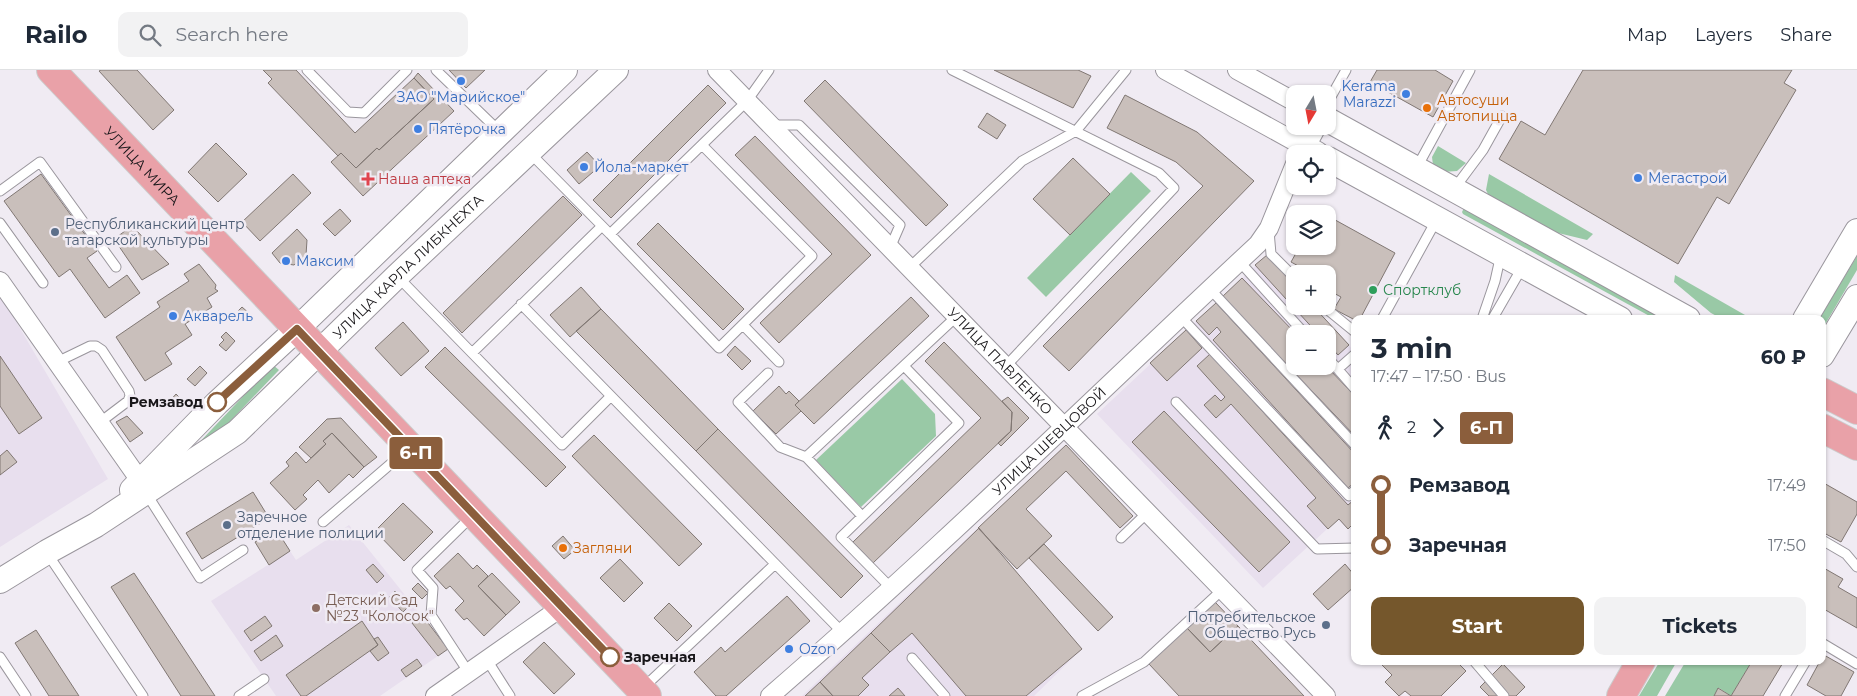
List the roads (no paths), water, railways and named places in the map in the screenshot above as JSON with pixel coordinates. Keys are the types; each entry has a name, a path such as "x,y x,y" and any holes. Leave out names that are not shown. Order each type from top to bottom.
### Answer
{"main road":[{"name":"УЛИЦА КАРЛА ЛИБКНЕХТА","path":"143,487 217,402 297,329 565,70"},
{"name":"УЛИЦА КАРЛА ЛИБКНЕХТА","path":"0,581 96,525 143,487 237,432 397,276 616,70"},
{"name":"УЛИЦА МИРА","path":"53,71 644,693"},
{"path":"1336,124 1681,315"},
{"path":"1336,164 1613,315"},
{"path":"1400,199 1416,169"},
{"path":"1437,219 1454,189"},
{"path":"1807,315 1857,232"},
{"path":"1826,348 1857,297"},
{"path":"1826,394 1857,410"},
{"path":"1826,430 1857,446"},
{"path":"1621,696 1639,665"}],"street":[{"name":"УЛИЦА ПАВЛЕНКО","path":"717,70 1326,696"},
{"path":"1165,70 1299,145"},
{"path":"1237,70 1286,97"},
{"name":"УЛИЦА ШЕВЦОВОЙ","path":"770,696 843,633 1065,428 1258,244 1269,228 1286,192"},
{"path":"0,281 143,487"},
{"path":"435,696 562,607"}],"lane":[{"path":"307,70 348,112 364,113 407,70"},
{"path":"436,70 500,132"},
{"path":"610,234 747,101 769,70"},
{"path":"952,70 1159,173 1174,188 1006,367"},
{"path":"910,268 1022,161 1076,131 1126,70"},
{"path":"1336,88 1346,70"},
{"path":"1416,169 1470,70"},
{"path":"1454,189 1483,150 1502,116"},
{"path":"529,151 719,348 812,256 702,145"},
{"path":"0,190 40,162 116,267"},
{"path":"1384,315 1437,219"},
{"path":"0,223 43,283"},
{"path":"472,353 602,226"},
{"path":"1269,228 1271,254 1286,269"},
{"path":"1483,315 1501,254"},
{"path":"1239,261 1297,325"},
{"path":"1496,315 1523,266"},
{"path":"397,276 562,445 611,396"},
{"path":"1210,289 1351,442"},
{"path":"521,304 843,633"},
{"path":"1334,315 1351,329"},
{"path":"806,457 957,316"},
{"path":"1181,317 1349,496 1351,494"},
{"path":"743,325 779,362"},
{"path":"57,362 90,346 96,346 102,350 129,391 130,396 128,401 99,423"},
{"path":"1351,358 1338,369 1351,384"},
{"path":"891,588 841,537 959,423 904,366"},
{"path":"768,373 738,402 780,446 806,457 862,516"},
{"path":"1176,402 1318,549 1351,548"},
{"path":"323,522 410,447"},
{"path":"143,487 200,578 243,550"},
{"path":"1120,538 1148,512"},
{"path":"469,673 431,615 433,588 417,570 474,514"},
{"path":"1826,542 1846,554 1857,567"},
{"path":"47,552 143,696"},
{"path":"644,693 774,564"},
{"path":"1082,696 1144,662 1222,590"},
{"path":"1826,645 1857,664"},
{"path":"0,657 26,696"},
{"path":"912,658 945,696"},
{"path":"487,660 510,696"},
{"path":"1477,665 1504,696"},
{"path":"1785,696 1804,665"},
{"path":"238,696 264,679"}],"place":[{"name":"ЗАО \"Марийское\"","path":"461,81"},
{"name":"Kerama Marazzi","path":"1406,94"},
{"name":"Автосуши Автопицца","path":"1427,108"},
{"name":"Пятёрочка","path":"418,129"},
{"name":"Йола-маркет","path":"584,167"},
{"name":"Мегастрой","path":"1638,178"},
{"name":"Наша аптека","path":"368,179"},
{"name":"Республиканский центр татарской культуры","path":"55,232"},
{"name":"Максим","path":"286,261"},
{"name":"Спортклуб","path":"1373,290"},
{"name":"Акварель","path":"173,316"},
{"name":"Ремзавод","path":"217,402"},
{"name":"Заречное отделение полиции","path":"227,525"},
{"name":"Загляни","path":"563,548"},
{"name":"Детский Сад №23 \"Колосок\"","path":"316,608"},
{"name":"Потребительское Общество Русь","path":"1326,625"},
{"name":"Ozon","path":"789,649"},
{"name":"Заречная","path":"610,657"}]}
